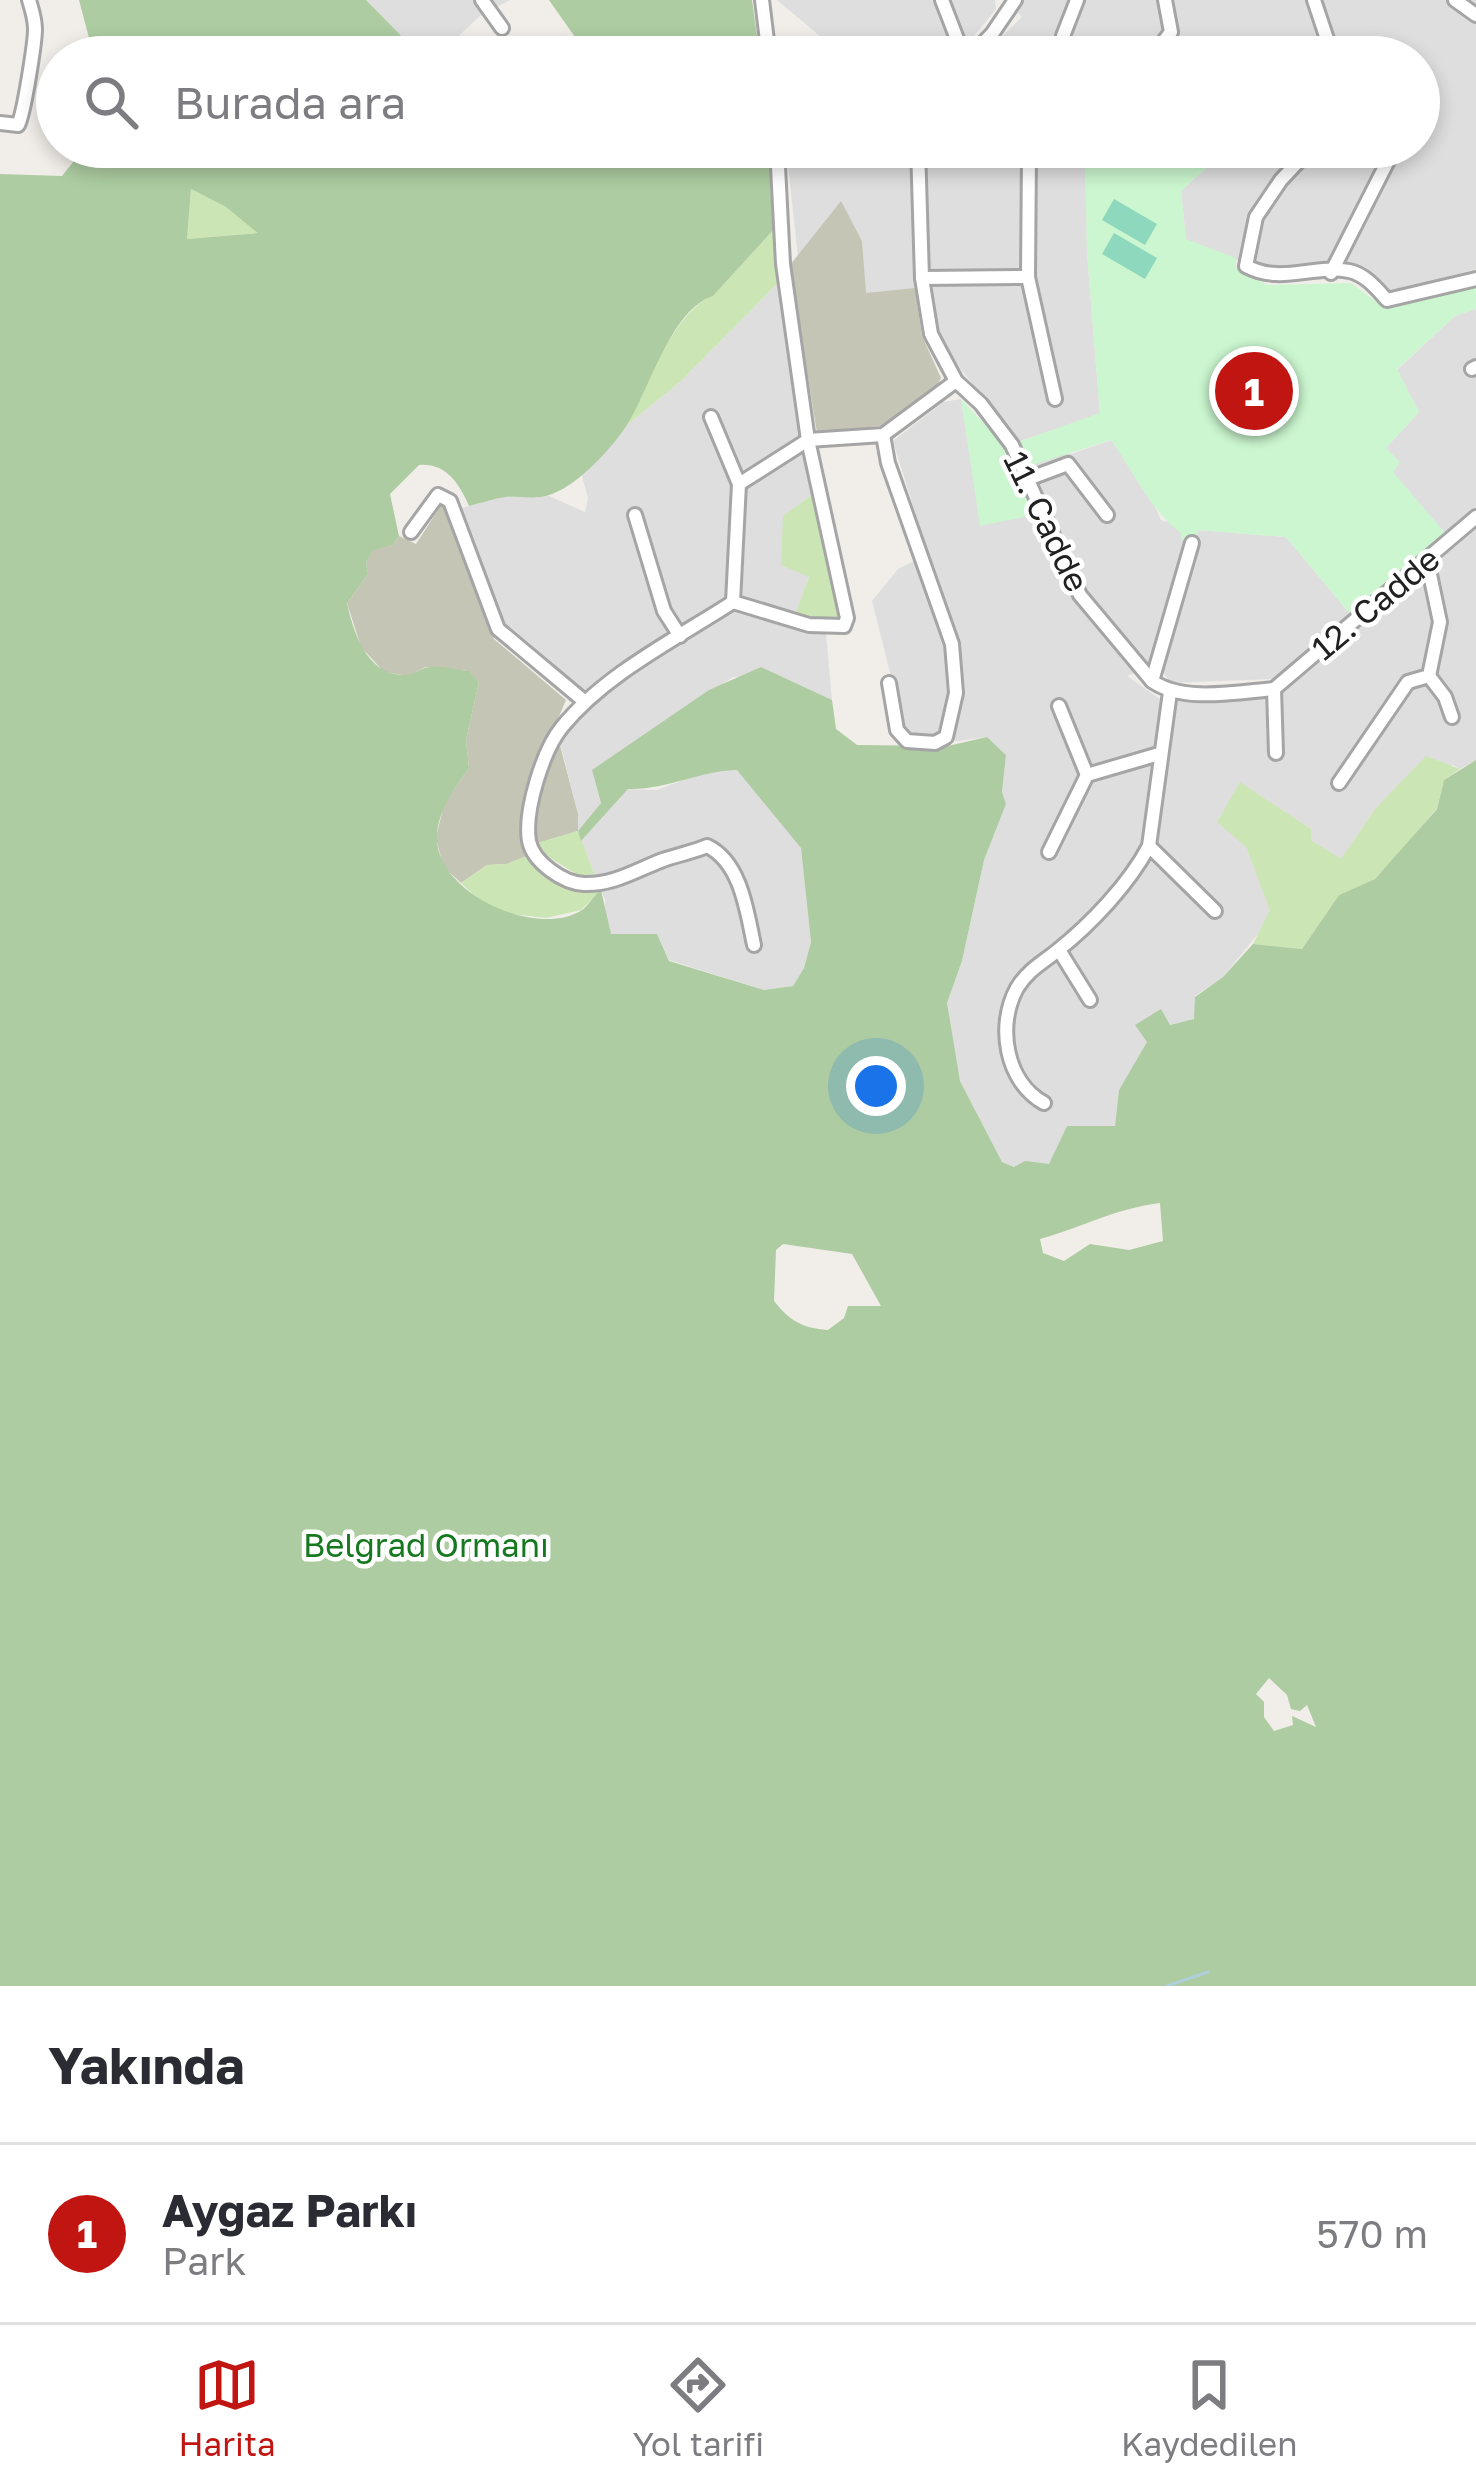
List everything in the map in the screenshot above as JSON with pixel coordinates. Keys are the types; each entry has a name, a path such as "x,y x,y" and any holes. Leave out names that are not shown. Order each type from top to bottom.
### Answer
{"street":[{"path":"0,123 18,124 23,115 35,35 29,0"},
{"path":"482,0 502,28"},
{"path":"762,0 766,36"},
{"path":"942,0 958,36"},
{"path":"985,36 1015,0"},
{"path":"1063,36 1077,0"},
{"path":"1166,0 1169,36"},
{"path":"1314,0 1326,36"},
{"path":"1455,0 1476,15"},
{"path":"754,945 743,894 722,853 707,846 662,860 627,878 585,884 556,874 536,856 529,840 541,766 557,733 584,701 733,602 809,625 844,626 847,618 808,440 783,264 779,168"},
{"name":"11. Cadde","path":"919,168 922,278 931,334 956,381 981,404 1012,445 1080,595 1152,682"},
{"path":"1029,168 1028,277 1055,398"},
{"path":"1292,168 1256,217 1246,266 1266,277 1350,272 1369,281 1387,300 1476,279"},
{"path":"1330,273 1385,168"},
{"path":"922,278 1028,277"},
{"path":"739,484 808,440 883,435 956,381"},
{"path":"711,417 739,484 733,602"},
{"path":"883,435 888,463 952,644 956,692 946,737 935,743 907,741 897,730 889,683"},
{"path":"1028,478 1068,464 1107,515"},
{"path":"411,532 438,495 450,501 498,629 584,701"},
{"path":"635,515 664,611 680,636"},
{"name":"12. Cadde","path":"1274,688 1476,517"},
{"path":"1192,543 1152,682 1170,692 1274,688 1276,753"},
{"path":"1427,560 1440,622 1429,676 1445,697 1452,717"},
{"path":"1339,783 1408,682 1429,676"},
{"path":"1044,1103 1016,1078 1007,1043 1010,1005 1018,985 1102,907 1149,846 1170,692"},
{"path":"1060,706 1087,775"},
{"path":"1049,852 1087,775 1159,754"},
{"path":"1149,846 1215,911"},
{"path":"1059,950 1090,1000"}],"shaded area":[{"path":"366,0 510,0 480,16 459,36 401,36"},
{"path":"777,0 995,0 996,9 974,36 820,36"},
{"path":"1022,0 1476,0 1476,269 1385,293 1358,270 1267,272 1186,240 1181,191 1206,168 1440,168 1440,36 1002,36 1022,17 1015,10"},
{"path":"788,168 1085,168 1100,414 1021,441 1071,454 1111,440 1151,497 1161,520 1198,530 1286,537 1350,614 1274,679 1170,683 1164,673 1148,668 1127,676 1160,699 1262,696 1289,687 1476,526 1476,760 1460,769 1453,765 1401,784 1375,809 1341,860 1310,839 1311,829 1241,783 1246,847 1271,910 1266,924 1223,977 1195,996 1195,1019 1169,1025 1136,1024 1148,1042 1119,1090 1115,1127 1050,1165 1014,1167 1002,1162 960,1081 949,1031 947,1003 962,961 984,860 1006,804 1002,792 1006,755 987,737 958,741 906,736 872,601 898,569 928,554 893,441 943,402 961,399 981,526 1014,434 947,353 937,334 931,288 865,294 862,241 841,202 798,257"},
{"path":"841,201 862,241 866,293 915,288 922,336 941,378 935,390 887,425 817,433 790,265"},
{"path":"781,280 813,494 783,516 809,576 792,627 826,633 832,700 780,676 733,677 592,770 601,803 578,831 559,738 588,707 578,687 514,637 502,617 462,508 502,497 549,496 585,512 588,498 581,472 628,424 680,382"},
{"path":"1476,309 1476,507 1445,533 1392,472 1386,448 1419,412 1397,370 1455,316"},
{"path":"442,504 451,517 494,639 566,700 555,726 578,814 578,831 538,843 527,856 507,864 487,865 461,883 443,866 436,838 444,804 469,768 466,740 479,682 468,671 426,667 408,676 384,672 361,647 347,603 368,574 366,563 373,549 393,545 399,536 416,544"},
{"path":"737,769 801,847 811,942 793,986 764,990 669,960 657,934 611,934 605,900 581,841 628,789 657,790 707,771"}],"green space":[{"path":"79,0 366,0 401,36 88,36"},
{"path":"549,0 752,0 757,36 574,36"},
{"name":"Belgrad Ormanı","path":"68,168 771,168 776,227 713,296 685,317 627,425 603,455 552,494 505,497 469,506 450,476 437,467 419,465 390,494 399,536 393,545 373,550 366,563 368,574 347,603 364,650 379,667 402,675 430,667 469,671 479,682 466,740 469,768 444,808 437,835 440,856 469,891 491,905 539,919 562,918 582,910 601,890 611,934 657,934 669,961 764,990 793,986 811,942 801,848 737,770 628,789 581,841 578,831 601,803 592,770 709,690 761,667 832,700 836,729 857,745 948,746 987,737 1006,755 1002,792 1006,804 984,860 962,961 947,1003 960,1081 1002,1162 1014,1167 1025,1161 1049,1164 1067,1126 1115,1126 1119,1090 1147,1042 1135,1025 1161,1009 1170,1025 1194,1019 1195,997 1223,977 1253,944 1302,949 1339,895 1375,879 1437,809 1444,780 1476,760 1476,1986 0,1986 0,174 62,176","holes":["191,189 226,207 258,233 187,239","1160,1203 1163,1241 1129,1250 1090,1244 1064,1261 1043,1253 1040,1239","783,1244 852,1254 881,1306 848,1306 844,1318 828,1330 797,1322 774,1301 776,1250","1269,1678 1287,1695 1291,1709 1300,1711 1307,1705 1316,1727 1292,1716 1293,1725 1274,1731 1264,1717 1264,1702 1256,1694"]},
{"path":"1085,168 1206,168 1181,191 1186,239 1236,258 1236,268 1267,285 1351,283 1382,306 1476,284 1476,309 1455,316 1397,369 1419,412 1386,448 1400,462 1393,472 1445,533 1350,614 1286,537 1198,530 1196,543 1181,539 1111,440 1029,466 1021,441 1100,413"},
{"path":"191,189 226,207 260,233 187,239"},
{"path":"1114,199 1157,224 1145,245 1102,220"},
{"path":"776,227 781,280 680,382 628,424 674,332"},
{"path":"1114,233 1157,258 1145,279 1102,254"},
{"path":"961,399 1008,449 1032,515 980,526"},
{"path":"813,494 840,615 837,620 795,615 809,577 781,565 783,516"},
{"path":"1426,756 1460,769 1444,780 1437,808 1375,879 1339,895 1302,949 1253,944 1270,910 1246,847 1217,822 1240,782 1311,829 1311,840 1341,859 1375,809"},
{"path":"578,831 595,876 584,879 536,849 537,843"},
{"path":"527,856 568,888 601,890 581,910 546,918 511,914 484,904 461,883 487,865"}],"waterway":[{"path":"1167,1986 1208,1972"}],"place":[{"name":"Aygaz Parkı","path":"1254,391"}]}
